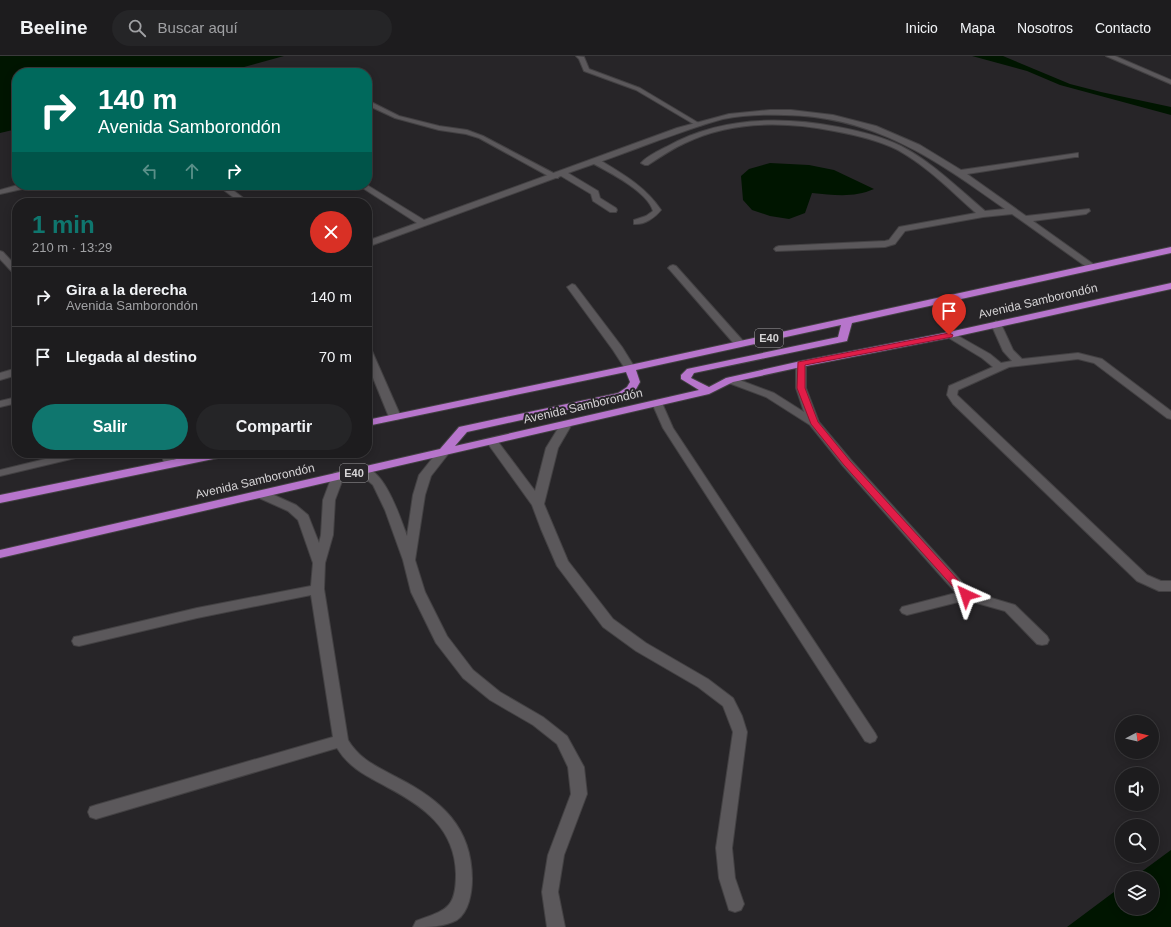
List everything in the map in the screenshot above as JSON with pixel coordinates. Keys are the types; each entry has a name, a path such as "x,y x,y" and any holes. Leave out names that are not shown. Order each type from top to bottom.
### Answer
{"highway":[{"name":"Avenida Samborondón","path":"372,422 630,368 1091,266 1171,250"},
{"name":"Avenida Samborondón","path":"0,554 709,391 730,380 801,364 949,335 1171,286"},
{"path":"709,391 692,384 686,379 686,375 691,371 843,339 847,320"},
{"path":"443,452 463,429 621,395 631,389 635,382 630,368"},
{"path":"0,499 167,458"}],"street":[{"path":"1109,56 1171,82"},
{"path":"372,242 558,174 699,125 728,116 786,112 818,115 857,123 892,135 922,150 959,173 1091,266"},
{"path":"645,163 687,140 734,125 775,121 800,122 855,133 887,143 906,152 941,177 983,214"},
{"path":"959,173 1075,155"},
{"path":"558,174 595,193 596,198 613,210"},
{"path":"0,192 12,189"},
{"path":"370,190 424,223"},
{"path":"779,249 884,244 892,242 902,229 983,214 1014,211"},
{"path":"1026,219 1086,211"},
{"path":"0,254 12,267"},
{"path":"673,268 740,344"},
{"path":"572,287 618,349 630,368"},
{"path":"996,324 1008,351 1019,362"},
{"path":"949,335 986,356 1001,368"},
{"path":"1171,416 1098,361 1078,356 1019,362 953,388 952,395 957,402 1142,578 1160,586 1171,586"},
{"path":"372,363 395,417"},
{"path":"801,364 801,388 814,422 852,468 966,595"},
{"path":"1,375 12,372"},
{"path":"730,380 770,395 814,422"},
{"path":"538,504 548,458 566,424"},
{"path":"492,441 538,504 562,563 608,623 641,647 717,692 728,702 736,716 740,732 724,848 727,878 735,904"},
{"path":"409,560 419,495 425,475 443,452"},
{"path":"363,471 378,483 391,510 409,560 418,592 440,640 473,678 495,696 538,720 562,740 576,768 579,794 556,856 550,892 556,927"},
{"path":"338,476 329,500 327,535 319,563 317,589 341,741 354,759 370,771 404,788 432,806 449,824 460,847 464,873 462,898 458,909 450,922 422,927"},
{"path":"262,494 292,508 304,518 319,563"},
{"path":"79,641 197,613 317,589"},
{"path":"907,610 966,595 1010,608 1042,640"},
{"path":"96,812 341,741"}],"lane":[{"path":"579,56 582,58 586,70 590,73 616,80 639,89 699,125"},
{"path":"372,104 398,117 439,128 467,132 481,137 558,174"},
{"path":"595,161 621,176 653,202 658,210 652,216 637,222"},
{"path":"228,190 239,198"},
{"path":"0,404 12,401"},
{"path":"657,403 668,428 870,737"},
{"path":"0,473 63,458"}],"shaded area":[{"path":"0,56 284,56 240,68 12,68 12,130 0,133"},
{"path":"972,56 1003,56 1070,84 1171,107 1171,115 1060,85 1027,71"},
{"path":"770,163 809,165 834,170 874,189 851,195 812,193 805,213 789,219 770,216 752,210 743,200 741,176 749,169"},
{"path":"1171,850 1171,927 1067,927 1115,891 1115,915 1159,915 1159,871 1142,871 1153,863 1159,863 1159,859"}],"route":[{"path":"949,335 801,364 801,388 814,422 847,463 966,595"}]}
